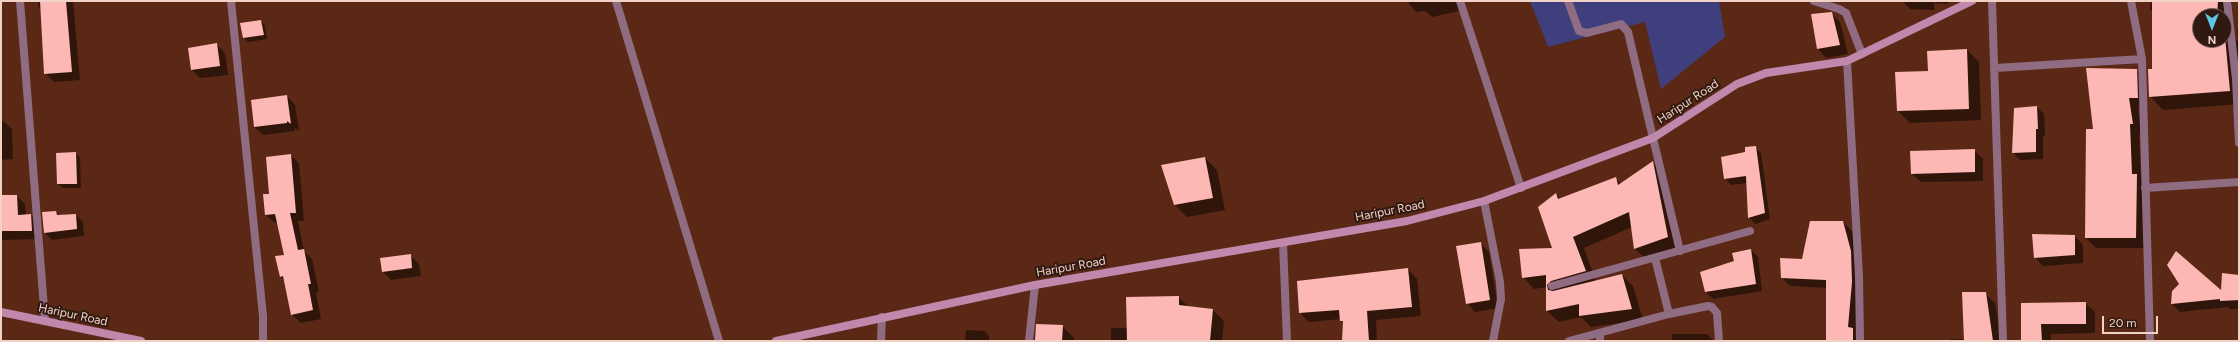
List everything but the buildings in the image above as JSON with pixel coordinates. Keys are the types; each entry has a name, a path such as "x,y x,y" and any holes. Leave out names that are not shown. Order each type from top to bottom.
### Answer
{"street":[{"path":"20,1 45,321"},
{"path":"231,1 263,316 263,341"},
{"path":"616,1 719,341"},
{"path":"1460,1 1521,188"},
{"path":"1568,1 1579,31 1587,33 1621,24 1628,32 1680,251"},
{"path":"1814,1 1846,13 1862,54"},
{"name":"Haripur Road","path":"776,341 882,317 1035,286 1407,221 1484,201 1653,138 1737,84 1766,73 1847,61 1972,1"},
{"path":"1992,1 2003,341"},
{"path":"2131,1 2142,59 2150,341"},
{"path":"2227,1 2236,79 2239,142"},
{"path":"1995,68 2142,59"},
{"path":"1847,61 1859,276 1860,341"},
{"path":"2145,188 2239,182"},
{"path":"1484,201 1500,282 1501,300 1492,341"},
{"path":"1552,286 1750,231"},
{"path":"1283,243 1287,341"},
{"path":"1655,258 1669,314"},
{"path":"1029,341 1035,286"},
{"path":"1569,341 1600,337 1669,314 1712,307 1717,313 1719,341"},
{"name":"Haripur Road","path":"1,312 141,341"},
{"path":"881,341 882,317"}],"shaded area":[{"path":"1530,1 1719,1 1725,37 1661,89 1645,22 1548,47"}]}
